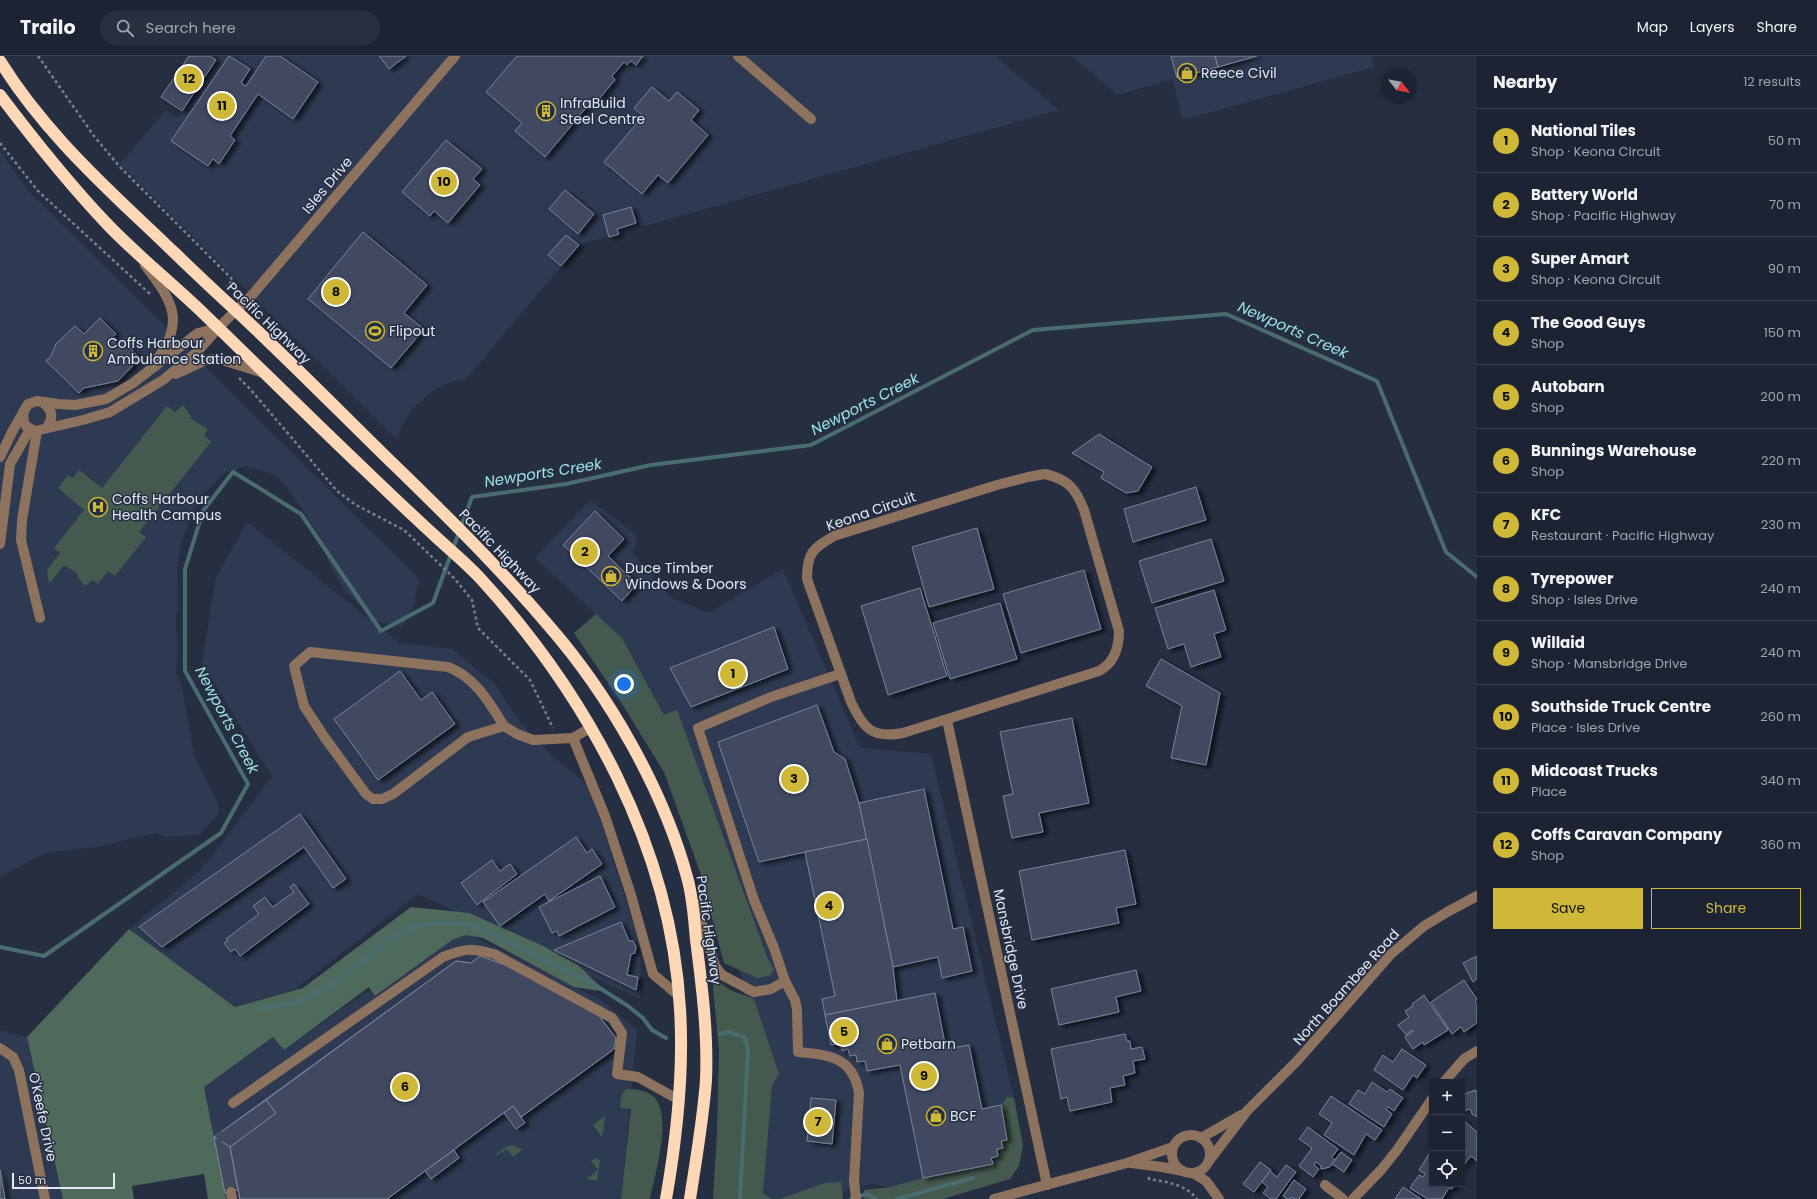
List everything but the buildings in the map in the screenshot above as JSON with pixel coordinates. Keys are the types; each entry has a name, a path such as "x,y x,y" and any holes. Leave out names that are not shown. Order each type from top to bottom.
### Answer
{"highway":[{"name":"Pacific Highway","path":"0,61 36,112 80,162 236,311 472,543 554,631 590,679 622,728 644,767 662,805 678,846 689,881 702,988 706,1077 702,1132 692,1195"},
{"path":"0,95 66,178 111,227 463,562 514,619 549,664 604,751 643,836 670,929 679,996 681,1062 675,1146 666,1199"}],"street":[{"name":"Isles Drive","path":"163,380 198,351 218,328 253,294 455,56"},
{"path":"738,56 811,119"},
{"path":"132,248 164,290 170,302 173,316 173,328 170,340 148,372"},
{"path":"0,457 28,404 37,400 42,402 75,405 106,399 120,392 148,372 198,333 218,328"},
{"path":"0,544 10,464 34,430 84,420 110,412 163,380 206,360 219,359 233,362 264,373"},
{"path":"42,402 50,408 52,413 51,422 47,427"},
{"path":"23,412 24,422 34,430"},
{"path":"34,430 22,520 21,540 40,618"},
{"name":"Keona Circuit","path":"1045,474 1054,476 1069,484 1078,495 1084,510 1119,631 1119,644 1107,666 1099,670 947,720 892,735 878,734 866,728 859,719 840,674 807,579 807,563 816,546 834,536 1028,476 1045,474"},
{"path":"504,726 468,737 393,794 382,799 373,799 366,794 325,738 304,706 294,666 310,652 448,667 461,672 480,690 504,726 517,734 533,740 573,738 590,728"},
{"path":"840,674 771,697 698,728 754,900 774,948 785,981 795,1000 797,1010 798,1052 821,1054 835,1058 851,1069 857,1080 859,1093 855,1186 856,1199"},
{"name":"Mansbridge Drive","path":"947,720 1047,1185"},
{"path":"573,738 606,816 631,895 652,974 679,996"},
{"path":"689,881 715,966 722,975 754,992 771,989 785,981"},
{"name":"North Boambee Road","path":"1208,1163 1247,1111 1297,1061 1391,954 1424,926 1448,910 1477,896"},
{"path":"233,1104 443,957 462,950 477,950 494,954 612,1018 622,1034 617,1074 638,1077 679,1100"},
{"name":"O'Keefe Drive","path":"0,1048 13,1057 19,1070 45,1199"},
{"path":"1447,1079 1464,1059 1477,1051"},
{"path":"1353,1199 1381,1170 1397,1150 1429,1103"},
{"name":"North Boambee Road","path":"1201,1138 1247,1111"},
{"path":"1206,1181 1210,1156 1209,1146 1201,1138 1191,1135 1185,1136 1176,1142 1173,1147 1172,1158 1174,1164 1206,1181 1220,1199"},
{"path":"994,1199 1127,1162 1173,1147"},
{"path":"1127,1162 1147,1164 1188,1172 1199,1172 1208,1163"},
{"path":"1325,1185 1343,1199"}],"path":[{"path":"38,56 94,136 119,166 233,280"},
{"path":"0,143 38,191 154,298"},
{"path":"236,376 245,382 337,491 356,505 404,530 454,578 472,600 478,628 530,680 558,738"},
{"path":"1147,1164 1149,1179 1183,1187 1192,1192 1197,1199"}],"shaded area":[{"path":"220,56 995,56 1059,110 580,244 466,379 450,382 437,388 413,408 403,423 397,440 120,164 166,110 177,119"},
{"path":"1072,56 1371,56 1374,67 1183,120 1172,79 1118,95"},
{"name":"Coffs Harbour Health Campus","path":"0,151 26,188 419,579 413,607 402,627 377,622 346,592 331,568 320,536 287,487 274,475 247,466 224,473 202,496 190,519 181,543 177,569 178,605 175,623 178,647 176,671 183,692 194,755 218,803 219,813 199,835 167,837 156,833 97,847 45,853 0,877"},
{"path":"590,500 637,535 633,553 670,597 709,613 783,569 860,748 931,754 1014,1098 1015,1164 890,1187 870,1184 819,1199 753,1199 750,1030 716,828 622,638 535,558"},
{"path":"247,522 399,643 452,649 495,684 519,721 549,753 590,787 641,947 640,999 418,894 294,990 235,1007 129,929 201,870 272,777 202,663 216,578"},
{"path":"461,930 601,1000 637,1030 621,1199 224,1199 204,1087 273,1037 284,1050 384,979"},
{"path":"0,1030 27,1037 65,1199 0,1199"}],"green space":[{"path":"183,405 191,416 190,418 208,429 204,435 211,442 139,532 146,537 115,576 108,571 98,584 93,580 85,586 77,576 78,574 64,565 49,584 47,570 60,553 54,548 84,510 58,488 68,475 73,478 79,470 102,488 167,406 175,412"},
{"path":"596,614 622,638 664,715 677,710 768,959 774,969 770,976 757,978 724,963 700,872 664,772 619,699 574,633"},
{"path":"411,907 469,913 541,945 578,965 601,987 599,991 574,987 483,938 466,935 452,940 375,996 369,987 284,1050 273,1037 204,1087 226,1199 208,1199 204,1174 132,1186 134,1199 63,1199 27,1037 129,929 235,1007 303,988"},
{"path":"715,979 730,990 754,999 779,1074 772,1086 763,1193 772,1199 713,1199 717,1132 719,1050 713,988"},
{"path":"626,1089 649,1093 655,1098 660,1107 662,1119 661,1147 650,1199 621,1199 631,1109 620,1108 621,1096"},
{"path":"1007,1097 1014,1098 1023,1145 1019,1166 1010,1179 943,1199 864,1199 864,1190 890,1187 923,1178 993,1164 991,1158 998,1156 997,1149 1003,1148 1001,1141 1007,1139 1001,1105"},
{"path":"605,1116 603,1134 601,1136 593,1125"},
{"path":"513,1145 522,1150 513,1157 507,1149 497,1155 496,1154 506,1147"},
{"path":"596,1158 600,1160 597,1181 586,1179 598,1170 591,1161"},
{"path":"841,1182 843,1199 780,1199 825,1183"}],"waterway":[{"name":"Newports Creek","path":"0,947 44,956 221,833 248,784 185,671 185,569 203,511 233,472 301,514 381,631 433,603 472,497 566,484 651,465 811,445 1033,330 1226,314 1377,381 1446,552 1477,577"},
{"path":"259,1009 295,1003 339,980 391,938 412,927 434,923 462,923 484,930 587,980 628,1006 643,1018 652,1030 666,1038"},
{"path":"720,1034 728,1032 744,1037 748,1049 740,1199"},
{"path":"897,1199 973,1178"},
{"path":"851,1199 867,1194 876,1199"}],"tunnel":[{"path":"221,1132 231,1192"}],"place":[{"name":"Reece Civil","path":"1187,73"},
{"name":"Coffs Caravan Company","path":"189,79"},
{"name":"Midcoast Trucks","path":"222,106"},
{"name":"InfraBuild Steel Centre","path":"546,111"},
{"name":"Southside Truck Centre","path":"444,182"},
{"name":"Tyrepower","path":"336,292"},
{"name":"Flipout","path":"375,331"},
{"name":"Coffs Harbour Ambulance Station","path":"93,351"},
{"name":"Coffs Harbour Health Campus","path":"98,507"},
{"name":"Battery World","path":"585,552"},
{"name":"Duce Timber Windows & Doors","path":"611,576"},
{"name":"National Tiles","path":"733,674"},
{"name":"Super Amart","path":"794,779"},
{"name":"The Good Guys","path":"829,906"},
{"name":"Autobarn","path":"844,1032"},
{"name":"Petbarn","path":"887,1044"},
{"name":"Willaid","path":"924,1076"},
{"name":"Bunnings Warehouse","path":"405,1087"},
{"name":"BCF","path":"936,1116"},
{"name":"KFC","path":"818,1122"}]}
